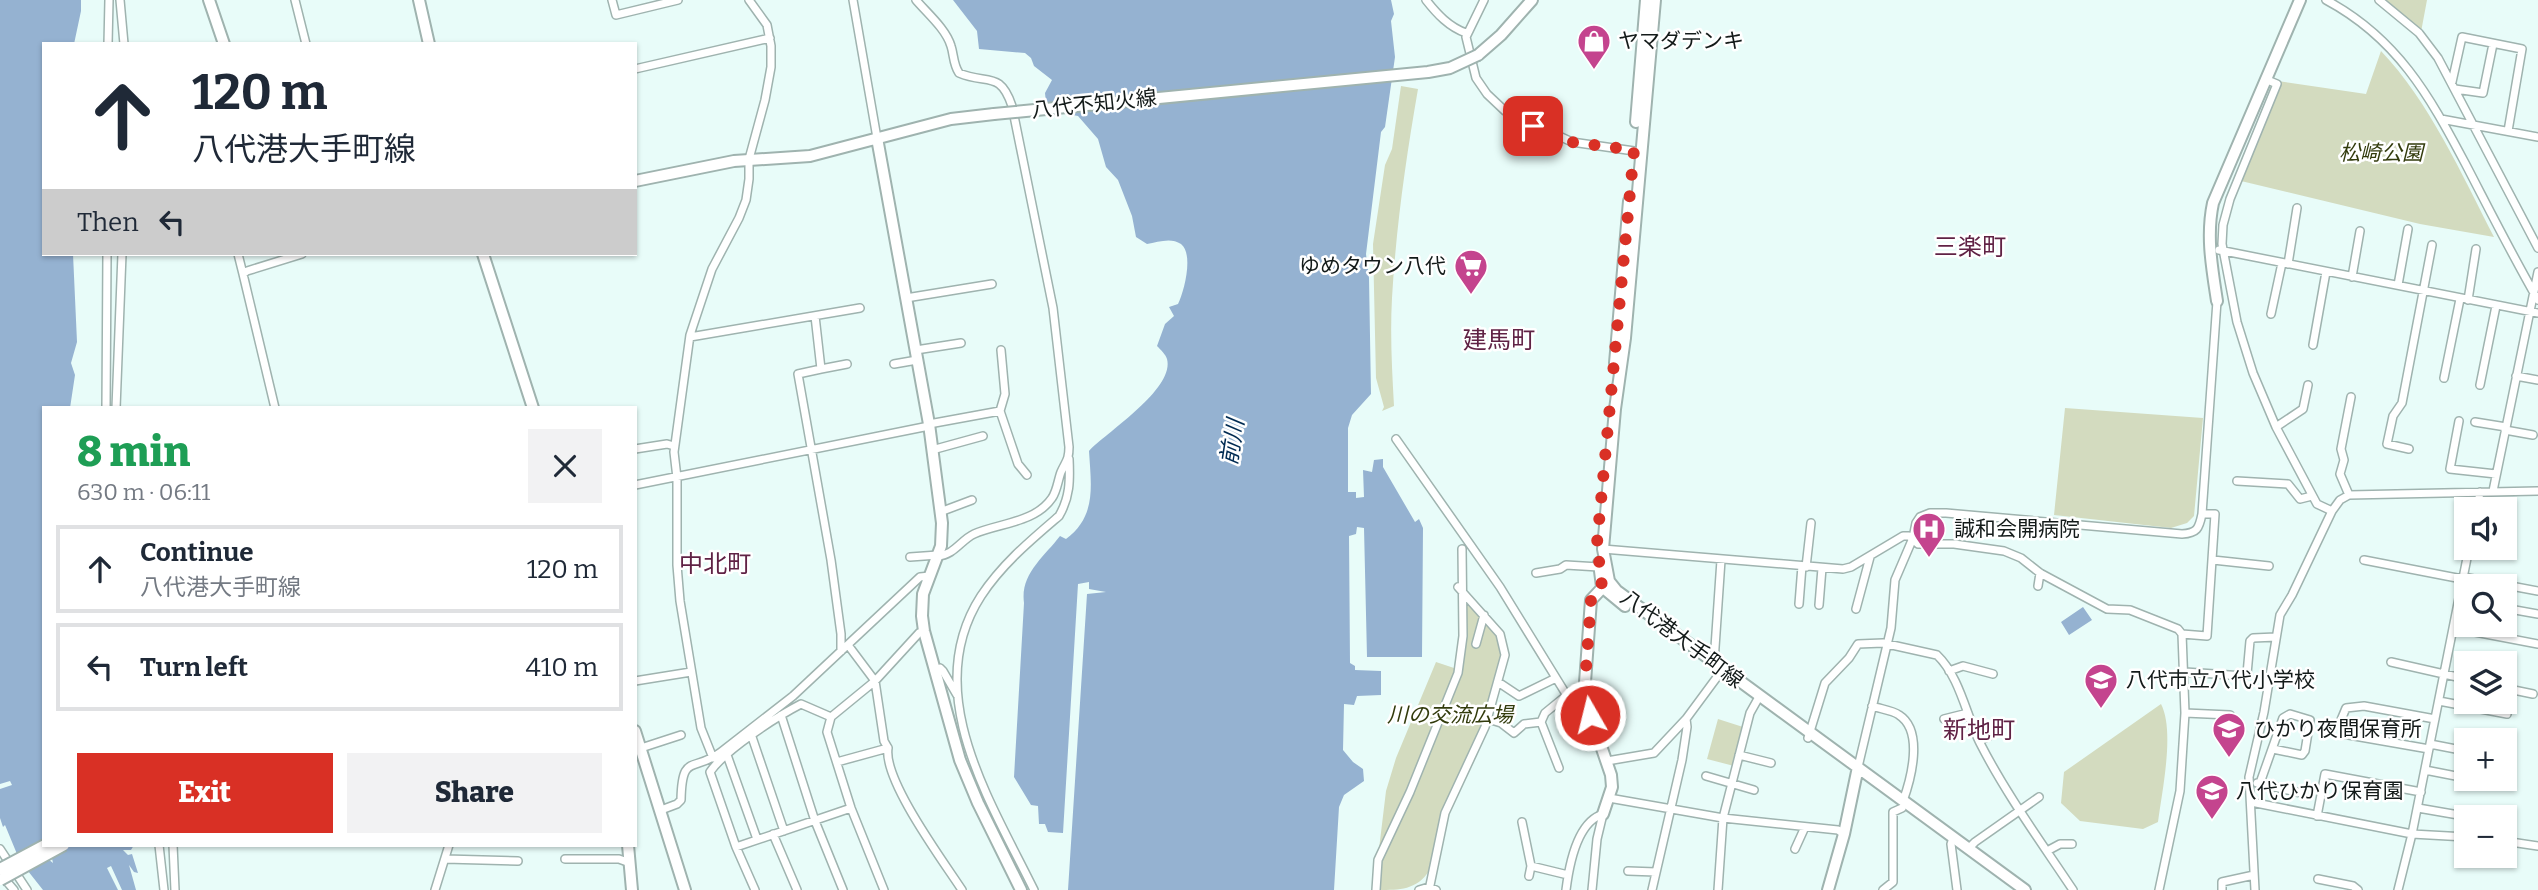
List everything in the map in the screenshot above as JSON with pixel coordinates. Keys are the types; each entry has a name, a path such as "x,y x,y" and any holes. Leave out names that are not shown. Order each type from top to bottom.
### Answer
{"main road":[{"path":"209,0 223,42"},
{"path":"419,0 429,42"},
{"name":"八代不知火線","path":"637,181 749,159 810,156 951,119 1450,68 1478,55 1501,35 1532,0"},
{"name":"八代港大手町線","path":"1606,584 1603,549 1615,409 1625,338 1646,0"},
{"name":"八代港大手町線","path":"1655,0 1597,543 1599,567 1606,584 2015,890"},
{"path":"2217,301 2210,248 2209,220 2213,203 2300,0"},
{"path":"877,138 929,425 940,512 941,545 923,594 924,631 960,760 1021,890"},
{"path":"484,256 532,406"},
{"path":"1603,814 1609,799 1611,775 1584,696 1591,600 1606,584"},
{"path":"637,741 685,890"},
{"path":"1828,890 1844,834 1857,771"},
{"name":"八代港大手町線","path":"1952,841 1968,849 2025,890"},
{"path":"0,871 42,847"},
{"path":"0,882 61,847"},
{"path":"628,847 632,890"}],"street":[{"path":"108,0 108,42"},
{"path":"120,0 124,42"},
{"path":"295,0 306,42"},
{"path":"612,0 616,15 678,0"},
{"path":"713,758 703,737 691,673 677,565 677,478 674,446 690,337 712,269 746,200 750,179 749,159 771,67 767,24 749,0"},
{"path":"853,0 877,138"},
{"path":"916,0 946,36 959,73 993,80 1002,85 1012,106 1053,308 1069,458 1070,482 1065,506 1059,516 1000,571 980,598 960,645 956,669 957,695 966,740 985,789 1034,890"},
{"path":"1426,0 1437,14 1466,33"},
{"path":"1484,0 1466,33 1476,78 1487,94 1505,111 1572,142 1637,151"},
{"path":"2326,0 2362,23 2397,55 2416,78 2441,119 2536,296"},
{"path":"2379,0 2419,33 2454,85 2538,248"},
{"path":"2454,85 2462,37 2522,50 2508,131"},
{"path":"637,69 770,38"},
{"path":"2454,85 2483,93 2493,44"},
{"path":"2265,79 2277,84 2230,200 2223,225 2223,250 2243,345 2276,427 2312,496 2320,507 2332,511"},
{"path":"2441,119 2538,137"},
{"path":"2271,314 2297,208"},
{"path":"2398,285 2408,229"},
{"path":"2352,277 2360,231"},
{"path":"2409,449 2387,444 2393,415 2402,403 2432,246"},
{"path":"2210,248 2534,312"},
{"path":"2444,378 2476,249"},
{"path":"106,406 107,256"},
{"path":"116,406 122,256"},
{"path":"238,256 275,406"},
{"path":"243,274 296,256"},
{"path":"2313,345 2326,272"},
{"path":"2493,491 2516,376 2534,312 2538,272"},
{"path":"906,298 992,284"},
{"path":"1857,771 1887,644 1895,580 1920,517 1930,513 1946,513 2182,534 2195,532 2199,528 2217,301"},
{"path":"2480,385 2496,306"},
{"path":"690,337 860,308"},
{"path":"815,316 821,369"},
{"path":"894,364 961,343"},
{"path":"1001,350 1005,394 1000,411 1018,464 1027,475"},
{"path":"841,650 831,559 798,374 847,363"},
{"path":"2516,376 2538,380"},
{"path":"2276,427 2303,409 2308,384"},
{"path":"2350,495 2340,474 2351,397"},
{"path":"637,485 1000,411"},
{"path":"2459,421 2450,469 2496,474"},
{"path":"2474,422 2533,435"},
{"path":"932,450 983,436"},
{"path":"1396,439 1500,587 1590,733 1596,735"},
{"path":"637,449 667,444 674,446"},
{"path":"911,557 950,553 971,536 1008,524 1041,509 1052,498 1069,458"},
{"path":"2237,481 2288,484 2300,499 2312,496"},
{"path":"2255,890 2249,782 2280,615 2332,511 2340,500 2350,495 2538,491"},
{"path":"2479,497 2480,492"},
{"path":"940,512 972,500"},
{"path":"2182,634 2207,636 2215,514 2202,514"},
{"path":"1799,604 1811,523"},
{"path":"1603,549 1804,567 1851,568 1903,536 1913,538"},
{"path":"1913,538 1915,544 1954,544 2004,551 2021,558 2040,573 2107,608 2130,610 2148,616 2178,629 2182,634 2185,713 2180,791 2159,890"},
{"path":"1376,890 1378,860 1410,792 1458,673 1463,636 1462,550"},
{"path":"1856,609 1870,556"},
{"path":"1607,761 1654,753 1686,719 1719,668 1721,560"},
{"path":"2213,560 2269,566"},
{"path":"2364,560 2454,576"},
{"path":"1536,573 1560,569 1566,565 1599,567"},
{"path":"1819,605 1822,568"},
{"path":"2038,586 2040,573"},
{"path":"661,810 681,800 681,779 688,767 713,758 793,696 920,578 930,576"},
{"path":"2517,587 2538,591"},
{"path":"1419,890 1432,889 1445,813 1488,719 1504,646 1500,634 1461,590"},
{"path":"2517,610 2538,614"},
{"path":"1476,644 1484,615"},
{"path":"2398,890 2418,808 2454,628"},
{"path":"884,890 851,808 827,732 831,717 875,681 919,633 924,631"},
{"path":"2501,637 2538,644"},
{"path":"2185,672 2244,676 2247,674 2250,641 2253,638 2276,638"},
{"path":"1809,735 1825,683 1849,658 1858,644 1887,644 1937,655 1949,671 1979,741 2020,810 2073,890"},
{"path":"848,645 875,681 892,774 919,824 962,890"},
{"path":"2391,662 2454,675"},
{"path":"1949,671 1964,666 1993,674"},
{"path":"935,670 940,668 943,671 957,695"},
{"path":"637,681 691,673"},
{"path":"1498,682 1519,696 1556,678"},
{"path":"2517,691 2533,694"},
{"path":"1559,768 1541,722 1545,713 1567,695"},
{"path":"1718,890 1723,818 1750,713 1758,699"},
{"path":"2439,701 2454,704"},
{"path":"755,890 736,847 710,772 727,755 781,715 801,704 831,717"},
{"path":"1872,706 1899,715 1913,735 1912,769 1903,804 1893,812 1893,882 1883,890"},
{"path":"2341,720 2346,708 2364,706 2435,719"},
{"path":"1944,719 1968,713"},
{"path":"2185,713 2231,715"},
{"path":"781,715 815,821 843,890"},
{"path":"2260,783 2285,715 2310,720 2302,755 2273,748"},
{"path":"1488,719 1500,723 1514,733 1524,724 1541,722"},
{"path":"1652,890 1671,808 1687,727 1686,719"},
{"path":"2343,734 2454,750"},
{"path":"637,741 681,735"},
{"path":"1979,741 1991,735"},
{"path":"752,737 784,831"},
{"path":"837,762 888,748"},
{"path":"727,755 757,839"},
{"path":"1739,755 1771,763"},
{"path":"2425,770 2454,776"},
{"path":"2317,816 2325,774 2421,792"},
{"path":"1706,776 1754,790"},
{"path":"2249,782 2301,793"},
{"path":"1968,849 2039,797"},
{"path":"1609,799 1723,818 1838,830 1844,834"},
{"path":"2251,802 2412,834 2454,836"},
{"path":"736,847 851,808"},
{"path":"2418,808 2454,814"},
{"path":"1566,890 1568,875 1585,828 1590,820 1603,814"},
{"path":"1592,890 1597,839 1603,814"},
{"path":"1522,822 1531,866 1529,876"},
{"path":"1795,849 1805,827"},
{"path":"773,834 797,890"},
{"path":"1952,841 1956,890"},
{"path":"2517,843 2538,845"},
{"path":"2048,851 2060,844 2072,844"},
{"path":"160,847 164,890"},
{"path":"173,847 175,890"},
{"path":"435,890 448,847"},
{"path":"0,849 27,890"},
{"path":"445,859 518,860"},
{"path":"565,859 619,859 630,863"},
{"path":"1531,866 1568,875"},
{"path":"0,871 10,889"},
{"path":"1628,871 1656,872"},
{"path":"2222,882 2254,875"},
{"path":"2318,879 2353,886 2358,890"},
{"path":"0,882 10,889"}],"green space":[{"path":"2386,0 2427,0 2421,32"},
{"name":"松崎公園","path":"2381,51 2429,115 2494,237 2420,224 2241,181 2278,81 2366,94"},
{"path":"1401,86 1418,89 1402,193 1394,272 1391,325 1394,406 1382,411 1384,407 1376,378 1373,244 1385,165 1392,149"},
{"path":"2065,408 2203,418 2194,516 2187,523 2171,528 2054,515"},
{"name":"川の交流広場","path":"1469,604 1496,632 1502,653 1482,729 1440,816 1429,871 1413,885 1379,890 1379,849 1386,791 1396,758 1436,662 1454,668 1463,607"},
{"path":"2161,704 2167,729 2167,745 2158,822 2143,829 2080,821 2061,803 2064,772"},
{"path":"1718,719 1743,727 1734,766 1707,759"}],"water":[{"path":"0,0 81,0 74,42 42,42 42,256 73,256 77,342 71,363 75,375 70,406 42,406 42,847 45,847 48,859 53,863 49,847 133,847 131,850 123,850 128,855 132,854 138,873 129,865 136,890 122,890 111,866 107,868 118,890 43,890 28,871 30,868 17,854 5,825 3,827 0,818 0,789 12,785 10,781 0,784"},
{"name":"前川","path":"953,0 1391,0 1395,57 1385,127 1381,132 1366,254 1369,278 1371,394 1352,415 1348,428 1348,492 1356,492 1356,498 1364,497 1363,470 1372,472 1374,460 1383,459 1383,467 1415,522 1419,519 1423,528 1422,657 1367,657 1364,528 1357,527 1356,534 1349,536 1350,663 1355,666 1355,670 1381,671 1381,695 1357,696 1354,705 1344,704 1343,750 1363,769 1364,781 1344,795 1339,807 1334,890 1068,890 1087,594 1106,592 1089,589 1089,582 1078,584 1063,833 1048,832 1045,824 1039,824 1038,806 1031,805 1014,777 1026,583 1034,566 1060,536 1066,539 1083,520 1091,488 1089,451 1151,396 1167,371 1167,359 1157,346 1165,324 1174,316 1169,307 1178,304 1180,298 1187,273 1187,256 1185,249 1177,242 1147,244 1136,237 1132,216 1118,180 1106,167 1098,139 1078,116 1055,112 1046,103 1045,93 1052,80 1034,66 1025,53 979,49 977,31"},
{"path":"2083,607 2092,620 2069,635 2061,622"}],"place":[{"name":"ヤマダデンキ","path":"1594,71"},
{"name":"ゆめタウン八代","path":"1471,296"},
{"name":"誠和会開病院","path":"1929,559"},
{"name":"八代市立八代小学校","path":"2101,710"},
{"name":"ひかり夜間保育所","path":"2229,759"},
{"name":"八代ひかり保育園","path":"2212,821"}],"district":[{"name":"三楽町","path":"1970,247"},
{"name":"建馬町","path":"1499,340"},
{"name":"中北町","path":"715,564"},
{"name":"新地町","path":"1979,730"}],"route":[{"path":"1533,126 1572,142 1634,150 1597,543 1602,587 1591,600 1587,648 1584,696 1590,715"}]}
